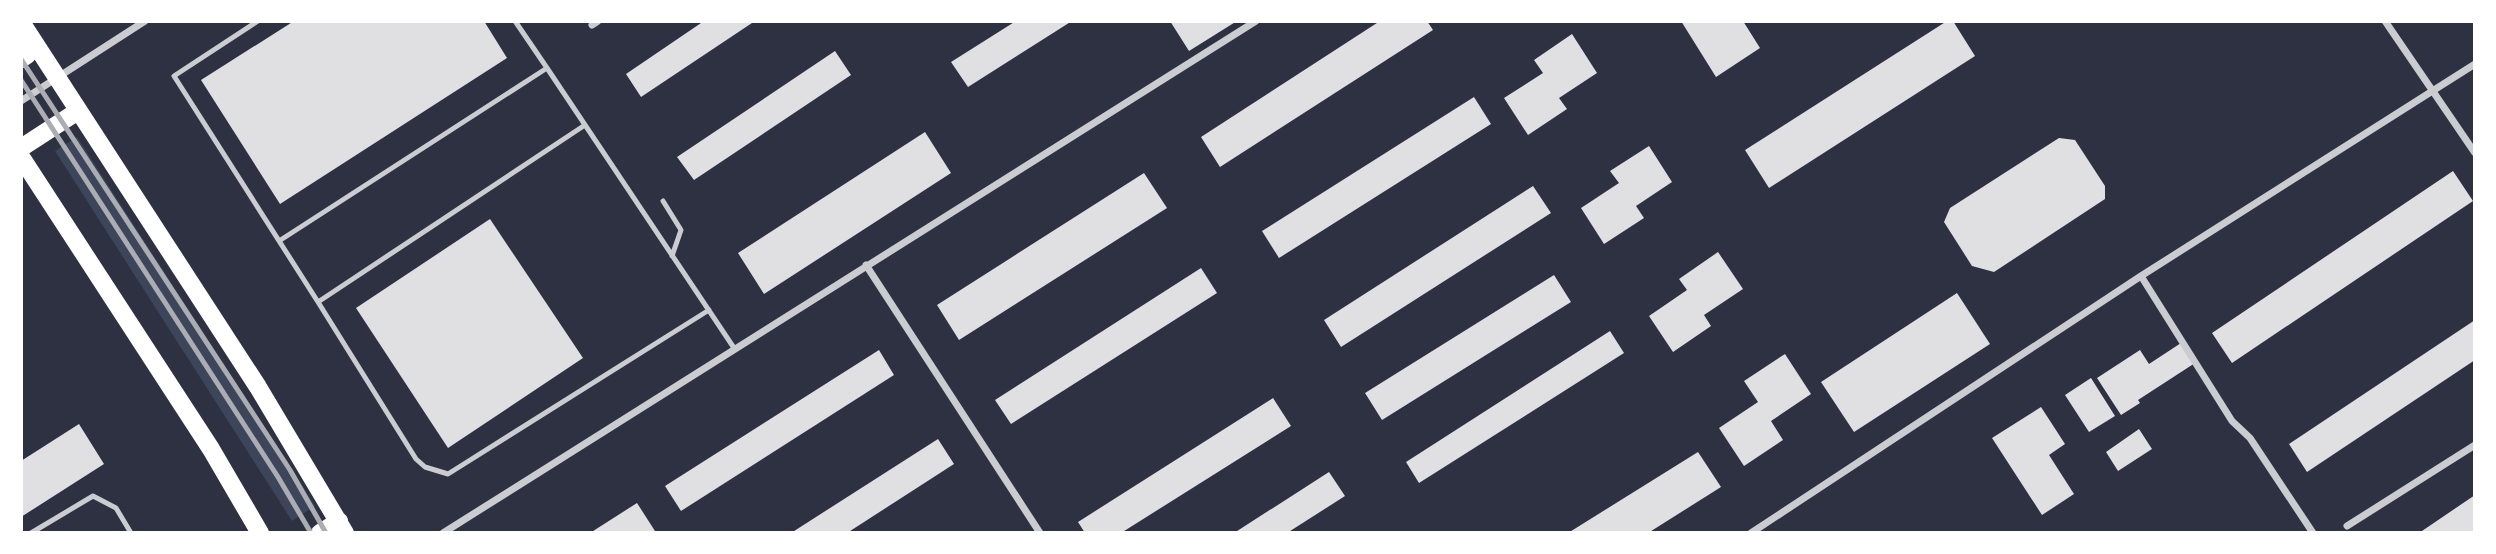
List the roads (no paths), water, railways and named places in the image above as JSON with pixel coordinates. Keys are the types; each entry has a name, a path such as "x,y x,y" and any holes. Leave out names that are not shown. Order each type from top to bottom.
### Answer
{"main road":[{"path":"21,22 258,387 342,527 320,533"},
{"path":"21,59 27,55 33,40"},
{"path":"21,148 78,111"},
{"path":"21,157 211,449 260,533"}],"street":[{"path":"21,101 145,21"},
{"path":"443,533 1256,21"},
{"path":"2385,21 2475,153"},
{"path":"1751,533 2140,276 2475,64"},
{"path":"866,265 1040,533"},
{"path":"2140,276 2232,421 2250,438 2313,533"},
{"path":"2347,526 2475,445"}],"lane":[{"path":"258,21 174,76 416,458 425,467 448,474 709,310"},
{"path":"515,21 734,348"},
{"path":"279,241 547,68"},
{"path":"317,302 585,125"},
{"path":"663,201 681,230 672,256"},
{"path":"31,533 93,496 116,509 131,533"}],"railway":[{"path":"21,59 290,470 326,533"},
{"path":"21,80 278,477 311,533"}]}
